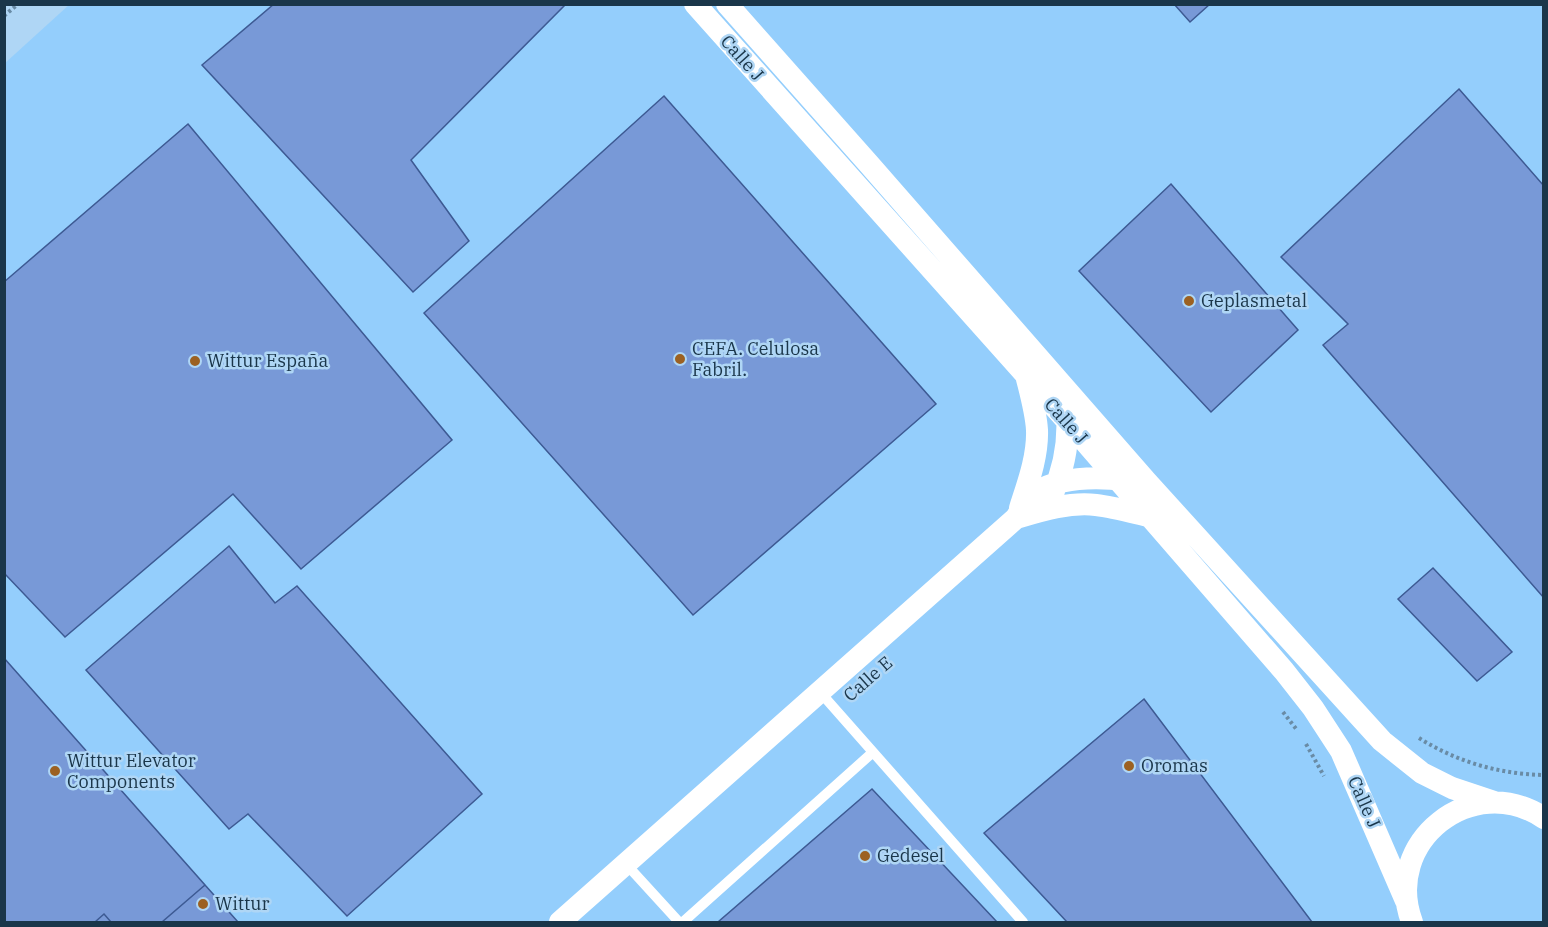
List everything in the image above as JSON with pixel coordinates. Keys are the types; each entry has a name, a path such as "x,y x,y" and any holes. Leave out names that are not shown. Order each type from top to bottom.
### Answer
{"street":[{"name":"Calle J","path":"695,4 1067,421 1284,671 1313,708 1341,751 1409,912"},
{"name":"Calle J","path":"727,4 1146,481 1382,741 1422,773 1452,788 1500,803 1522,807 1544,819"},
{"path":"1016,518 1035,451 1037,430 1027,377"},
{"path":"1047,509 1058,483 1067,447 1064,387"},
{"path":"1016,518 1024,504 1037,492 1058,483 1117,479 1146,481"},
{"name":"Calle E","path":"560,922 1016,518 1072,505 1091,505 1148,516"},
{"path":"1409,912 1406,880 1411,859 1421,840 1435,824 1453,812 1473,805 1544,801"}],"lane":[{"path":"820,692 1023,922"},
{"path":"683,922 872,753"},
{"path":"626,864 678,922"}],"path":[{"path":"4,16 18,4"},
{"name":"Calle J","path":"1283,711 1302,738 1326,780"},
{"path":"1416,736 1441,752 1483,767 1523,774 1544,774"}],"shaded area":[{"path":"70,4 1543,5 1543,922 5,922 4,64"}],"building":[{"path":"274,4 566,4 411,160 469,241 413,292 202,65"},
{"path":"1174,4 1210,4 1190,22"},
{"path":"1459,89 1544,186 1544,598 1323,345 1348,324 1281,257"},
{"name":"CEFA. Celulosa Fabril.","path":"664,96 936,404 693,615 424,313"},
{"name":"Wittur España","path":"188,124 452,440 301,569 233,494 65,637 4,573 4,282"},
{"name":"Geplasmetal","path":"1171,184 1298,330 1211,412 1079,271"},
{"path":"229,546 275,603 297,586 482,794 347,916 248,814 229,829 86,670"},
{"path":"1433,568 1512,652 1477,681 1398,599"},
{"name":"Wittur Elevator Components","path":"4,658 205,885 162,922 111,922 104,914 95,922 4,922"},
{"name":"Oromas","path":"1144,699 1312,922 1067,922 984,833"},
{"name":"Gedesel","path":"872,789 997,922 718,922"},
{"name":"Wittur","path":"205,885 238,922 162,922"},
{"path":"104,914 111,922 95,922"}],"place":[{"name":"Geplasmetal","path":"1189,301"},
{"name":"CEFA. Celulosa Fabril.","path":"680,359"},
{"name":"Wittur España","path":"195,361"},
{"name":"Oromas","path":"1129,766"},
{"name":"Wittur Elevator Components","path":"55,771"},
{"name":"Gedesel","path":"865,856"},
{"name":"Wittur","path":"203,904"}]}
